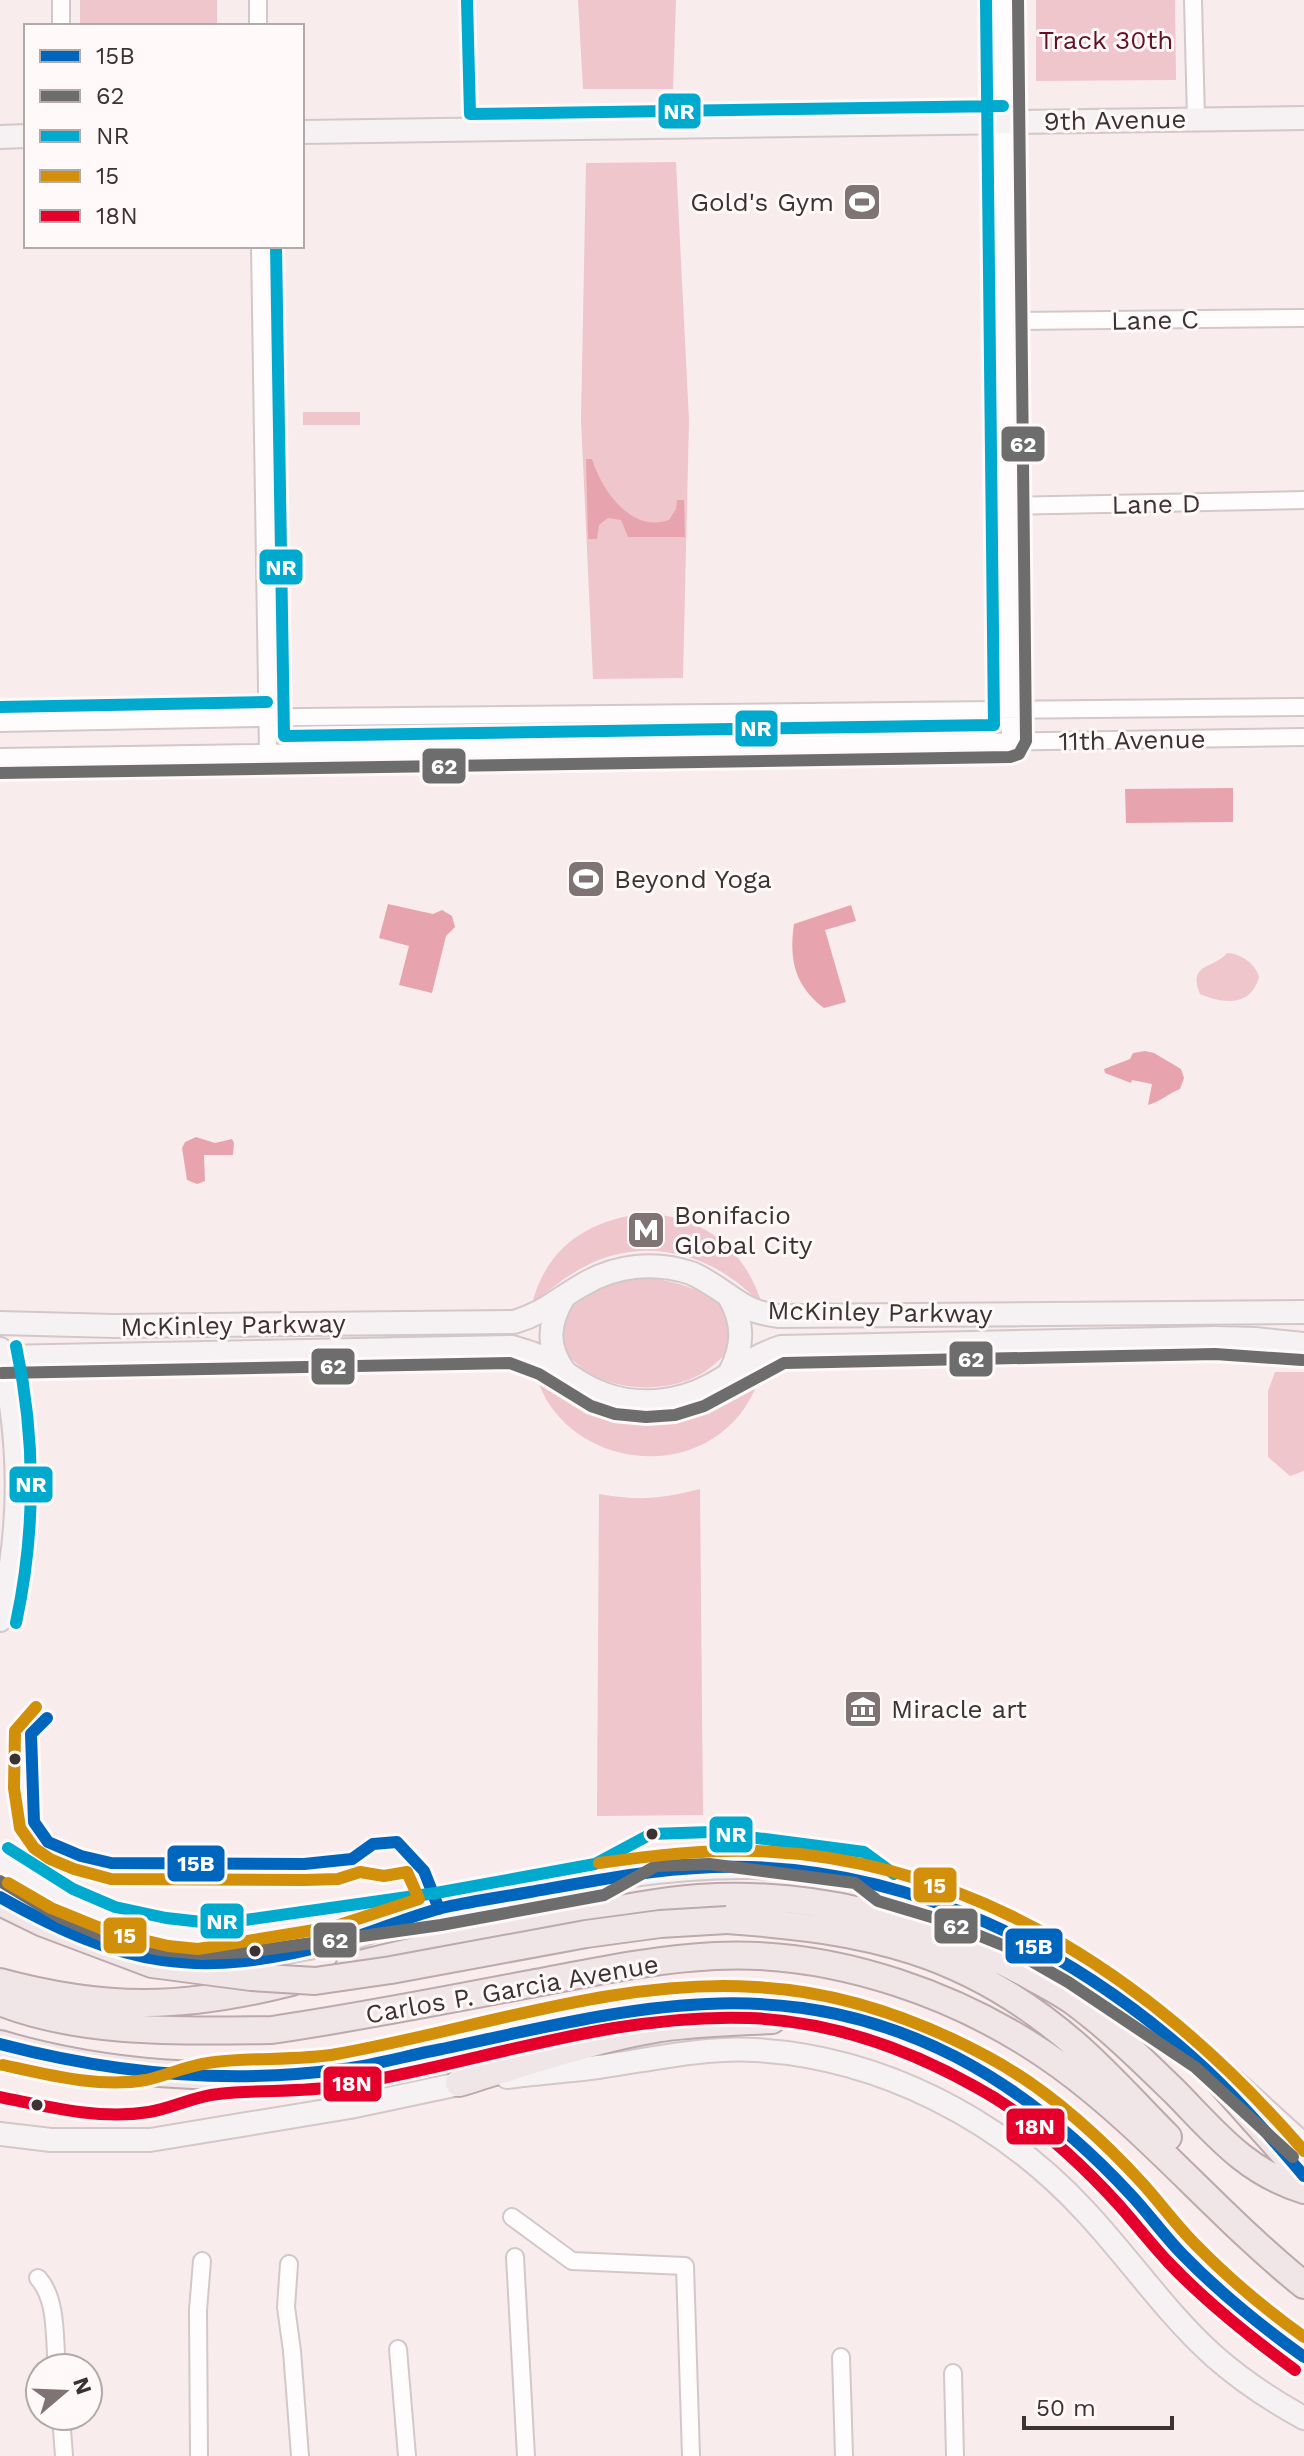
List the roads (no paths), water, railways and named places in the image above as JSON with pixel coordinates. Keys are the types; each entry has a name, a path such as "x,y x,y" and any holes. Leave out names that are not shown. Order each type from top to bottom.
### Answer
{"main road":[{"name":"9th Avenue","path":"304,132 1304,118"},
{"path":"0,137 24,136"},
{"name":"McKinley Parkway","path":"0,1323 114,1326 514,1322 549,1308 603,1275 624,1268 646,1266 690,1273 710,1282 745,1307 778,1316 1304,1312"},
{"path":"728,1295 737,1309 741,1342 730,1372"},
{"path":"564,1297 550,1329 551,1346 568,1376"},
{"name":"McKinley Parkway","path":"1,1354 512,1347 542,1358 568,1376 607,1395 650,1401 692,1394 754,1357 781,1347 1215,1338 1304,1344"},
{"path":"0,1620 16,1528 17,1457 1,1354"},
{"path":"0,1862 66,1903 110,1922 189,1937 246,1936 439,1909 601,1879 685,1868 754,1867 820,1874 884,1886 943,1904 1012,1932 1074,1967 1205,2054 1304,2145"},
{"path":"0,1982 92,2001 145,2005 201,2001 250,1992 382,1958 659,1903 702,1898 804,1902 870,1913 940,1933 995,1957 1043,1983 1075,2002 1123,2042 1219,2140 1250,2165 1298,2184"},
{"path":"0,1902 43,1923 152,1964 251,1977 315,1981 660,1924 727,1920 835,1930 884,1940 985,1980 1034,2012 1087,2057 1169,2138 1228,2220"},
{"path":"235,1961 337,1943 439,1909"},
{"name":"Carlos P. Garcia Avenue","path":"0,2002 75,2022 180,2030 272,2030 651,1963 716,1956 772,1958 838,1966 898,1983 954,2004 1009,2032 1062,2067 1159,2150 1228,2220 1304,2285"},
{"name":"Carlos P. Garcia Avenue","path":"0,2044 52,2059 210,2078 331,2071 580,2020 656,2008 720,2002 770,2005 831,2015 885,2028 930,2045 984,2073 1032,2104 1123,2185 1181,2254 1256,2322 1304,2357"},
{"path":"1131,2005 1210,2071 1298,2184"},
{"path":"0,2134 51,2140 150,2140 350,2107 459,2083 569,2050 659,2029 831,2015"},
{"path":"459,2083 677,2055 753,2050 827,2060 897,2081 960,2110 1019,2149 1084,2209 1166,2306 1214,2356 1277,2403 1304,2418"}],"street":[{"path":"61,0 61,24"},
{"path":"258,0 258,24"},
{"path":"1002,0 1010,741"},
{"path":"1193,0 1196,119"},
{"path":"260,248 268,752"},
{"name":"Lane C","path":"1006,321 1304,318"},
{"name":"Lane D","path":"1008,506 1304,500"},
{"name":"11th Avenue","path":"0,723 1304,707"},
{"name":"11th Avenue","path":"0,757 1304,737"},
{"path":"512,2217 572,2261 685,2266 691,2456"},
{"path":"515,2257 526,2456"},
{"path":"199,2456 198,2310 202,2261"},
{"path":"289,2264 286,2307 300,2456"},
{"path":"38,2278 45,2289 54,2321 56,2352"},
{"path":"398,2349 407,2456"},
{"path":"841,2357 844,2456"},
{"path":"953,2373 955,2456"},
{"path":"62,2432 64,2456"}],"place":[{"name":"Gold's Gym","path":"862,202"},
{"name":"Beyond Yoga","path":"586,879"},
{"name":"Bonifacio Global City","path":"646,1230"},
{"name":"Miracle art","path":"863,1709"}],"park label":[{"name":"Track 30th","path":"1106,40"}]}
